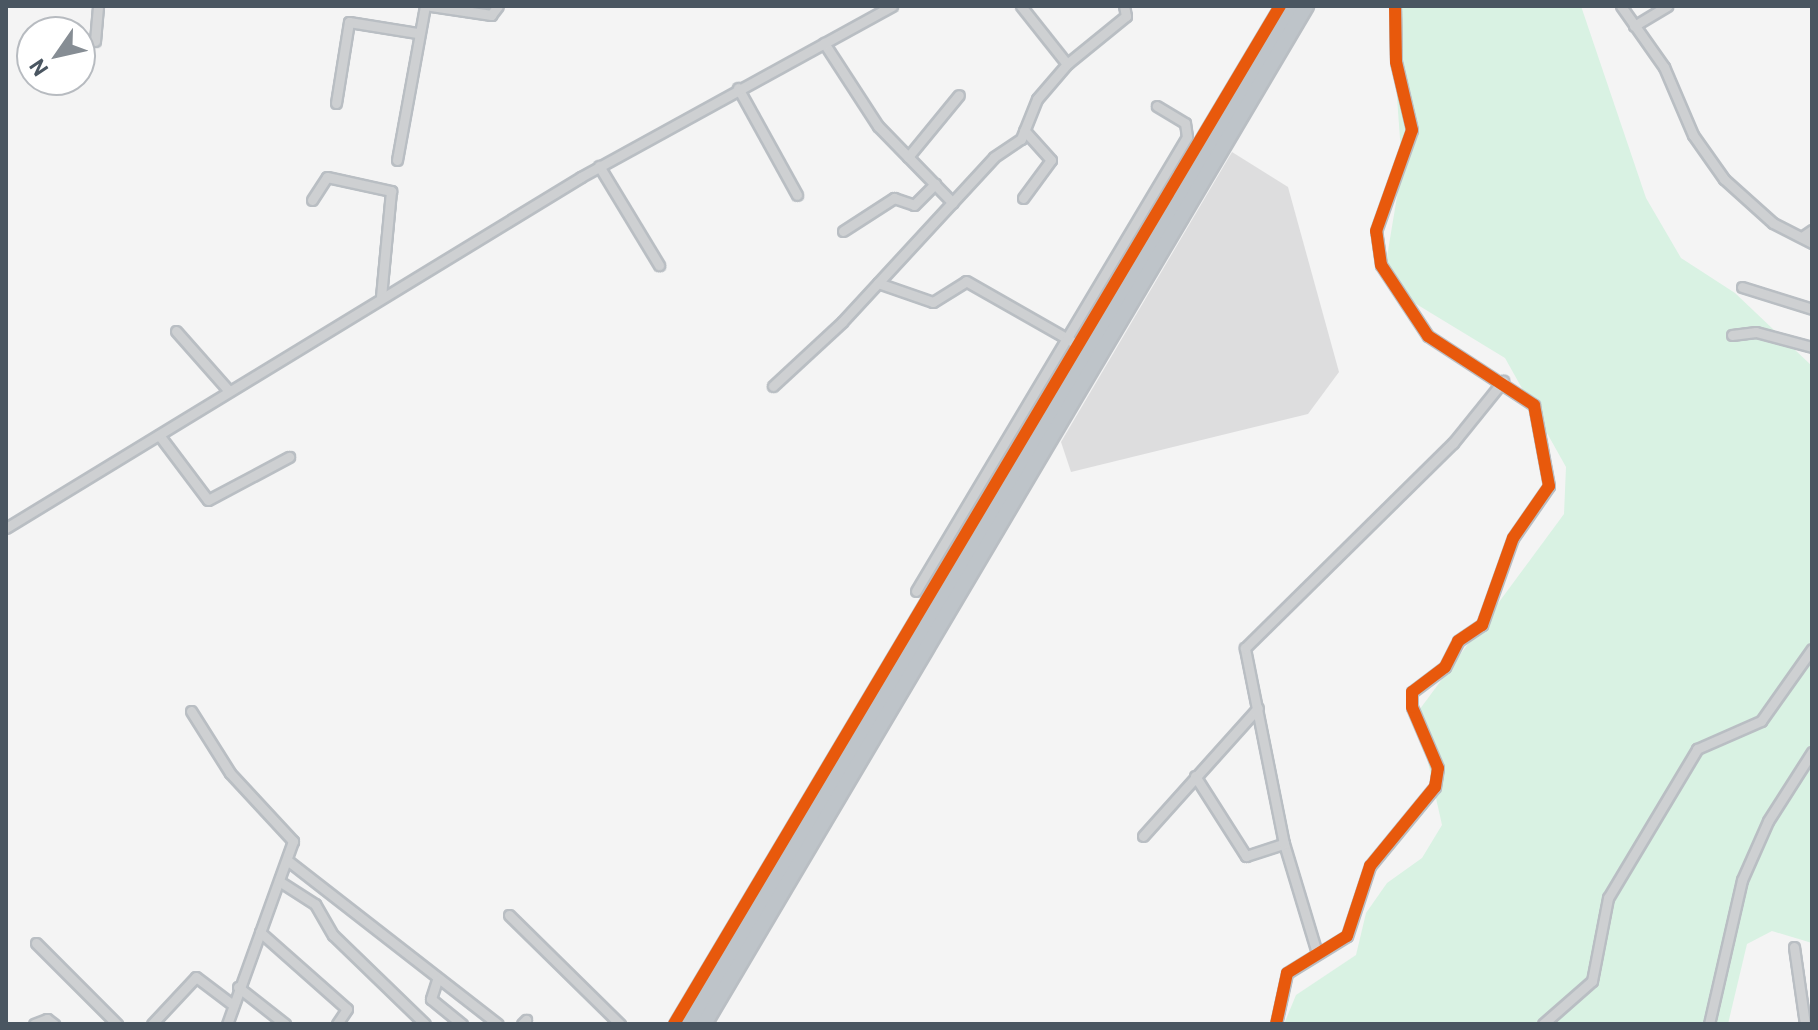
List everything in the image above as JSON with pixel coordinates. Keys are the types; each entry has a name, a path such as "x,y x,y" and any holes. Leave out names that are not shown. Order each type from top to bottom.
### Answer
{"highway":[{"path":"689,1024 1292,6"},
{"path":"704,1024 1306,6"}],"street":[{"path":"96,29 98,6"},
{"path":"397,160 424,6"},
{"path":"431,6 491,15 498,6"},
{"path":"6,528 599,166 892,6"},
{"path":"1021,6 1067,64"},
{"path":"773,386 878,283 1024,130 1037,99 1067,64 1121,22 1124,6"},
{"path":"674,1024 1280,6"},
{"path":"1276,1024 1287,973 1354,927 1370,866 1435,787 1438,768 1412,707 1412,692 1445,667 1458,641 1482,625 1513,538 1548,494 1551,470 1538,417 1527,397 1428,336 1392,290 1376,249 1376,231 1412,130 1396,62 1395,6"},
{"path":"1621,6 1724,179 1773,223 1812,243"},
{"path":"1634,26 1667,6"},
{"path":"336,103 349,22 417,33"},
{"path":"824,43 878,126 953,203"},
{"path":"738,88 797,195"},
{"path":"908,157 959,95"},
{"path":"916,591 1187,137 1185,123 1157,106"},
{"path":"1023,198 1051,160 1024,130"},
{"path":"599,166 659,265"},
{"path":"312,200 327,177 391,191 381,297"},
{"path":"843,231 894,198 914,205 935,184"},
{"path":"1802,237 1812,230"},
{"path":"878,283 933,302 966,281 1077,346"},
{"path":"1742,287 1812,309"},
{"path":"176,331 229,391"},
{"path":"1732,335 1756,332 1812,347"},
{"path":"1317,953 1284,844 1245,654 1249,642 1445,451 1503,381"},
{"path":"159,435 208,500 289,457"},
{"path":"1543,1024 1592,981 1602,955 1608,898 1697,749 1761,721 1812,649"},
{"path":"1143,836 1258,708"},
{"path":"191,711 230,773 290,837 287,860 227,1024"},
{"path":"1709,1024 1742,880 1768,821 1812,752"},
{"path":"1195,776 1246,856 1284,844"},
{"path":"287,860 382,928 437,980 498,1024"},
{"path":"279,881 315,904 338,940 425,1024"},
{"path":"509,915 620,1024"},
{"path":"260,932 347,1009 337,1024"},
{"path":"36,943 117,1024"},
{"path":"1794,947 1805,1024"},
{"path":"152,1024 196,977 233,1005"},
{"path":"437,980 431,999 462,1024"},
{"path":"238,987 285,1024"},
{"path":"34,1024 47,1019 54,1024"}],"green space":[{"path":"1398,6 1581,6 1646,198 1681,258 1735,293 1812,366 1812,943 1772,931 1747,944 1728,1024 1284,1024 1296,995 1356,955 1366,913 1387,883 1422,858 1442,825 1417,713 1564,514 1566,467 1505,358 1403,296 1386,263 1402,166 1392,29"}],"building":[{"path":"1232,152 1288,187 1339,372 1308,414 1071,472 1061,442"}],"cycle path":[{"path":"674,1024 1280,6"},
{"path":"1276,1024 1287,973 1347,936 1370,866 1435,787 1438,768 1412,707 1412,692 1445,667 1458,641 1482,625 1513,538 1549,486 1534,405 1428,336 1381,265 1376,231 1412,130 1396,62 1395,6"}]}
